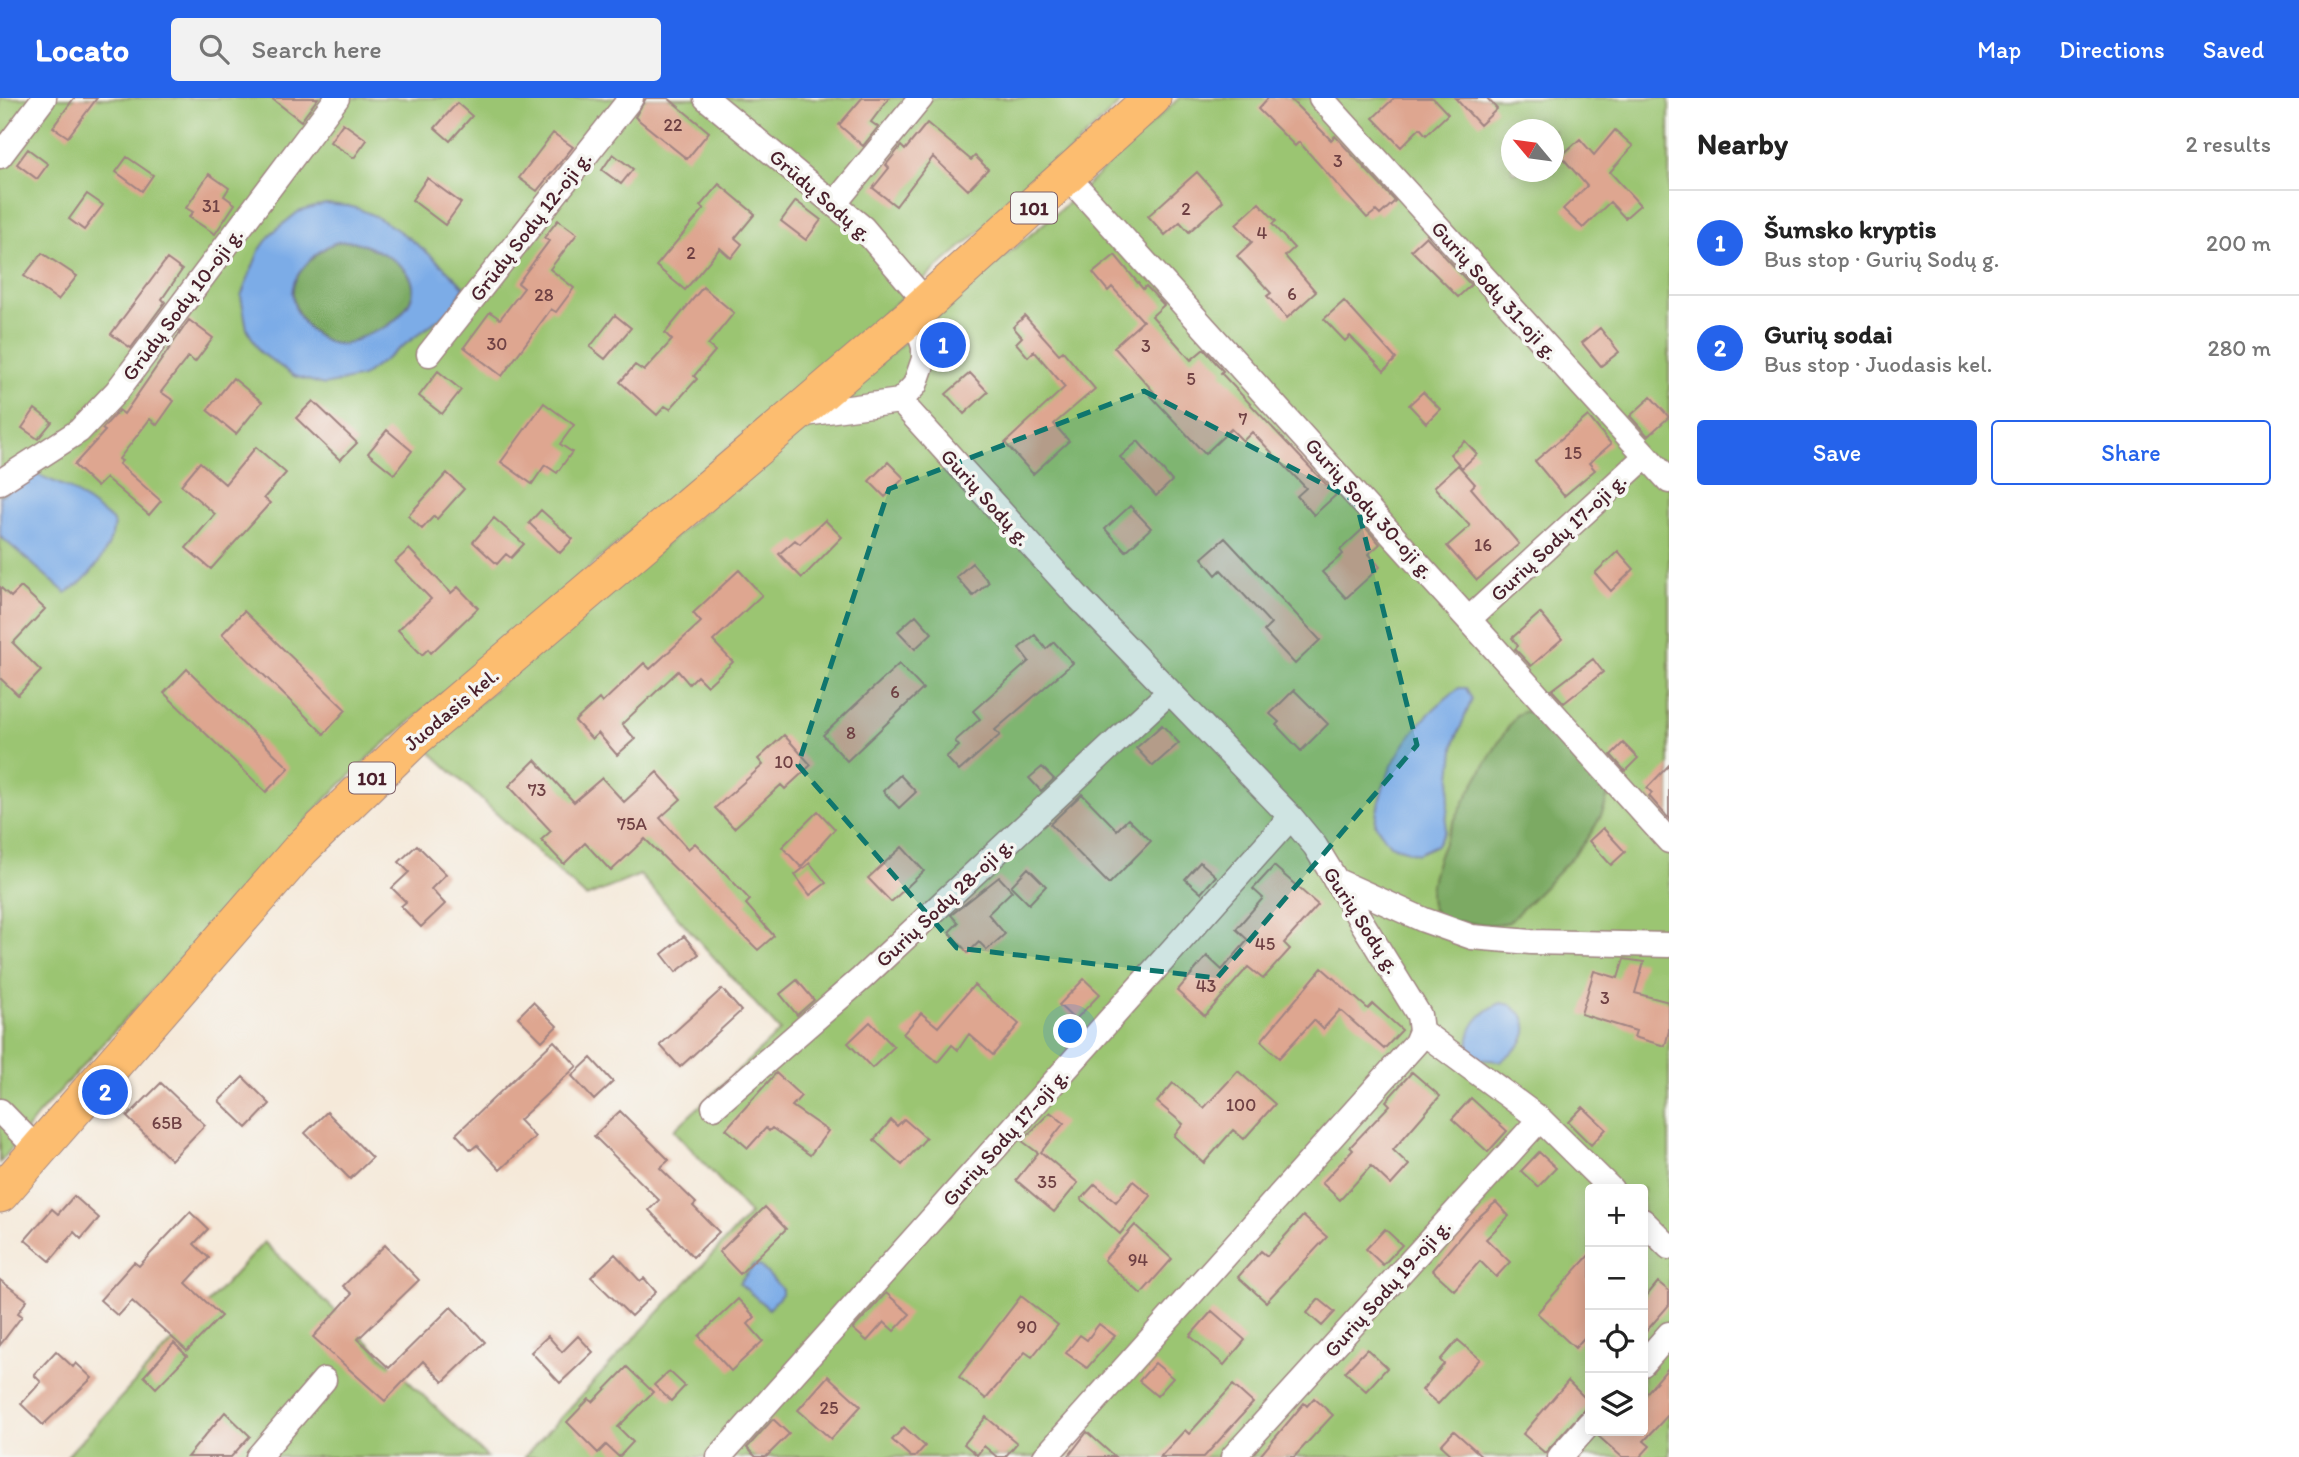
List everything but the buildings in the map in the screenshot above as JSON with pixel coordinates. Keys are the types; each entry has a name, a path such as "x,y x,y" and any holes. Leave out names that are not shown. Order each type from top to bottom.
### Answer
{"main road":[{"name":"101","path":"796,415 1069,177 1152,98"},
{"name":"Juodasis kel.","path":"0,1194 301,849 349,799 414,739 796,415"}],"street":[{"path":"0,156 44,98"},
{"name":"Grūdų Sodų 10-oji g.","path":"0,482 79,431 103,407 337,98"},
{"name":"Grūdų Sodų 12-oji g.","path":"429,354 631,98"},
{"name":"Grūdų Sodų g.","path":"706,98 863,228 920,309"},
{"path":"835,203 921,98"},
{"name":"Gurių Sodų 31-oji g.","path":"1321,98 1669,481"},
{"name":"Gurių Sodų 30-oji g.","path":"1069,177 1669,841"},
{"path":"796,415 900,401 915,385 924,359 920,309"},
{"name":"Gurių Sodų g.","path":"900,401 1003,517 1291,817 1315,846 1404,985 1419,1015 1421,1031"},
{"name":"Gurių Sodų 17-oji g.","path":"1470,618 1646,456"},
{"name":"Gurių Sodų 28-oji g.","path":"714,1107 861,979 1169,692"},
{"name":"Gurių Sodų 17-oji g.","path":"719,1457 1291,817"},
{"path":"1335,880 1424,920 1472,937 1531,942 1669,946"},
{"path":"1045,1457 1416,1043 1421,1031 1540,1119 1606,1184"},
{"path":"0,1111 38,1150"},
{"name":"Gurių Sodų 19-oji g.","path":"1233,1457 1540,1119"},
{"path":"1648,1226 1669,1247"},
{"path":"1648,1358 1669,1334"},
{"path":"258,1457 324,1380"},
{"path":"1560,1457 1585,1429"}],"highlighted area":[{"path":"1144,391 1356,501 1417,745 1217,978 957,948 798,765 889,489"}],"green space":[{"path":"0,98 1125,98 1051,170 376,751 327,798 38,1115 0,1163"},
{"path":"1179,98 1669,98 1669,1457 524,1457 750,1214 674,1130 780,1031 640,875 586,897 426,748 1069,202"},
{"path":"353,241 396,261 412,281 413,293 407,307 390,324 350,343 335,343 325,340 307,326 296,307 293,287 303,268 320,251 334,243"},
{"path":"1526,711 1537,714 1608,794 1603,811 1582,846 1509,922 1485,925 1444,920 1436,914 1430,898 1433,874 1443,845 1491,755 1516,715"},
{"path":"264,1242 487,1457 66,1457"}],"water":[{"path":"325,204 342,205 366,212 396,229 464,287 453,308 362,377 324,385 294,376 260,352 247,329 241,296 259,251 272,233 298,212","holes":["353,241 396,261 406,271 412,281 413,293 407,307 387,327 350,343 324,340 307,326 295,307 293,287 298,274 320,251 334,243"]},
{"path":"36,474 69,488 112,520 114,526 108,546 97,564 83,581 66,593 0,536 0,496"},
{"path":"1459,688 1466,688 1472,699 1455,741 1445,831 1437,845 1417,854 1390,845 1375,824 1385,783 1393,764 1402,747 1427,715"},
{"path":"1501,1003 1511,1005 1523,1016 1526,1024 1525,1037 1512,1053 1500,1061 1477,1059 1469,1048 1473,1026 1488,1010"},
{"path":"754,1265 760,1266 782,1289 782,1294 769,1309 739,1283"}],"place":[{"name":"Šumsko kryptis","path":"943,345"},
{"name":"Gurių sodai","path":"105,1092"}]}
